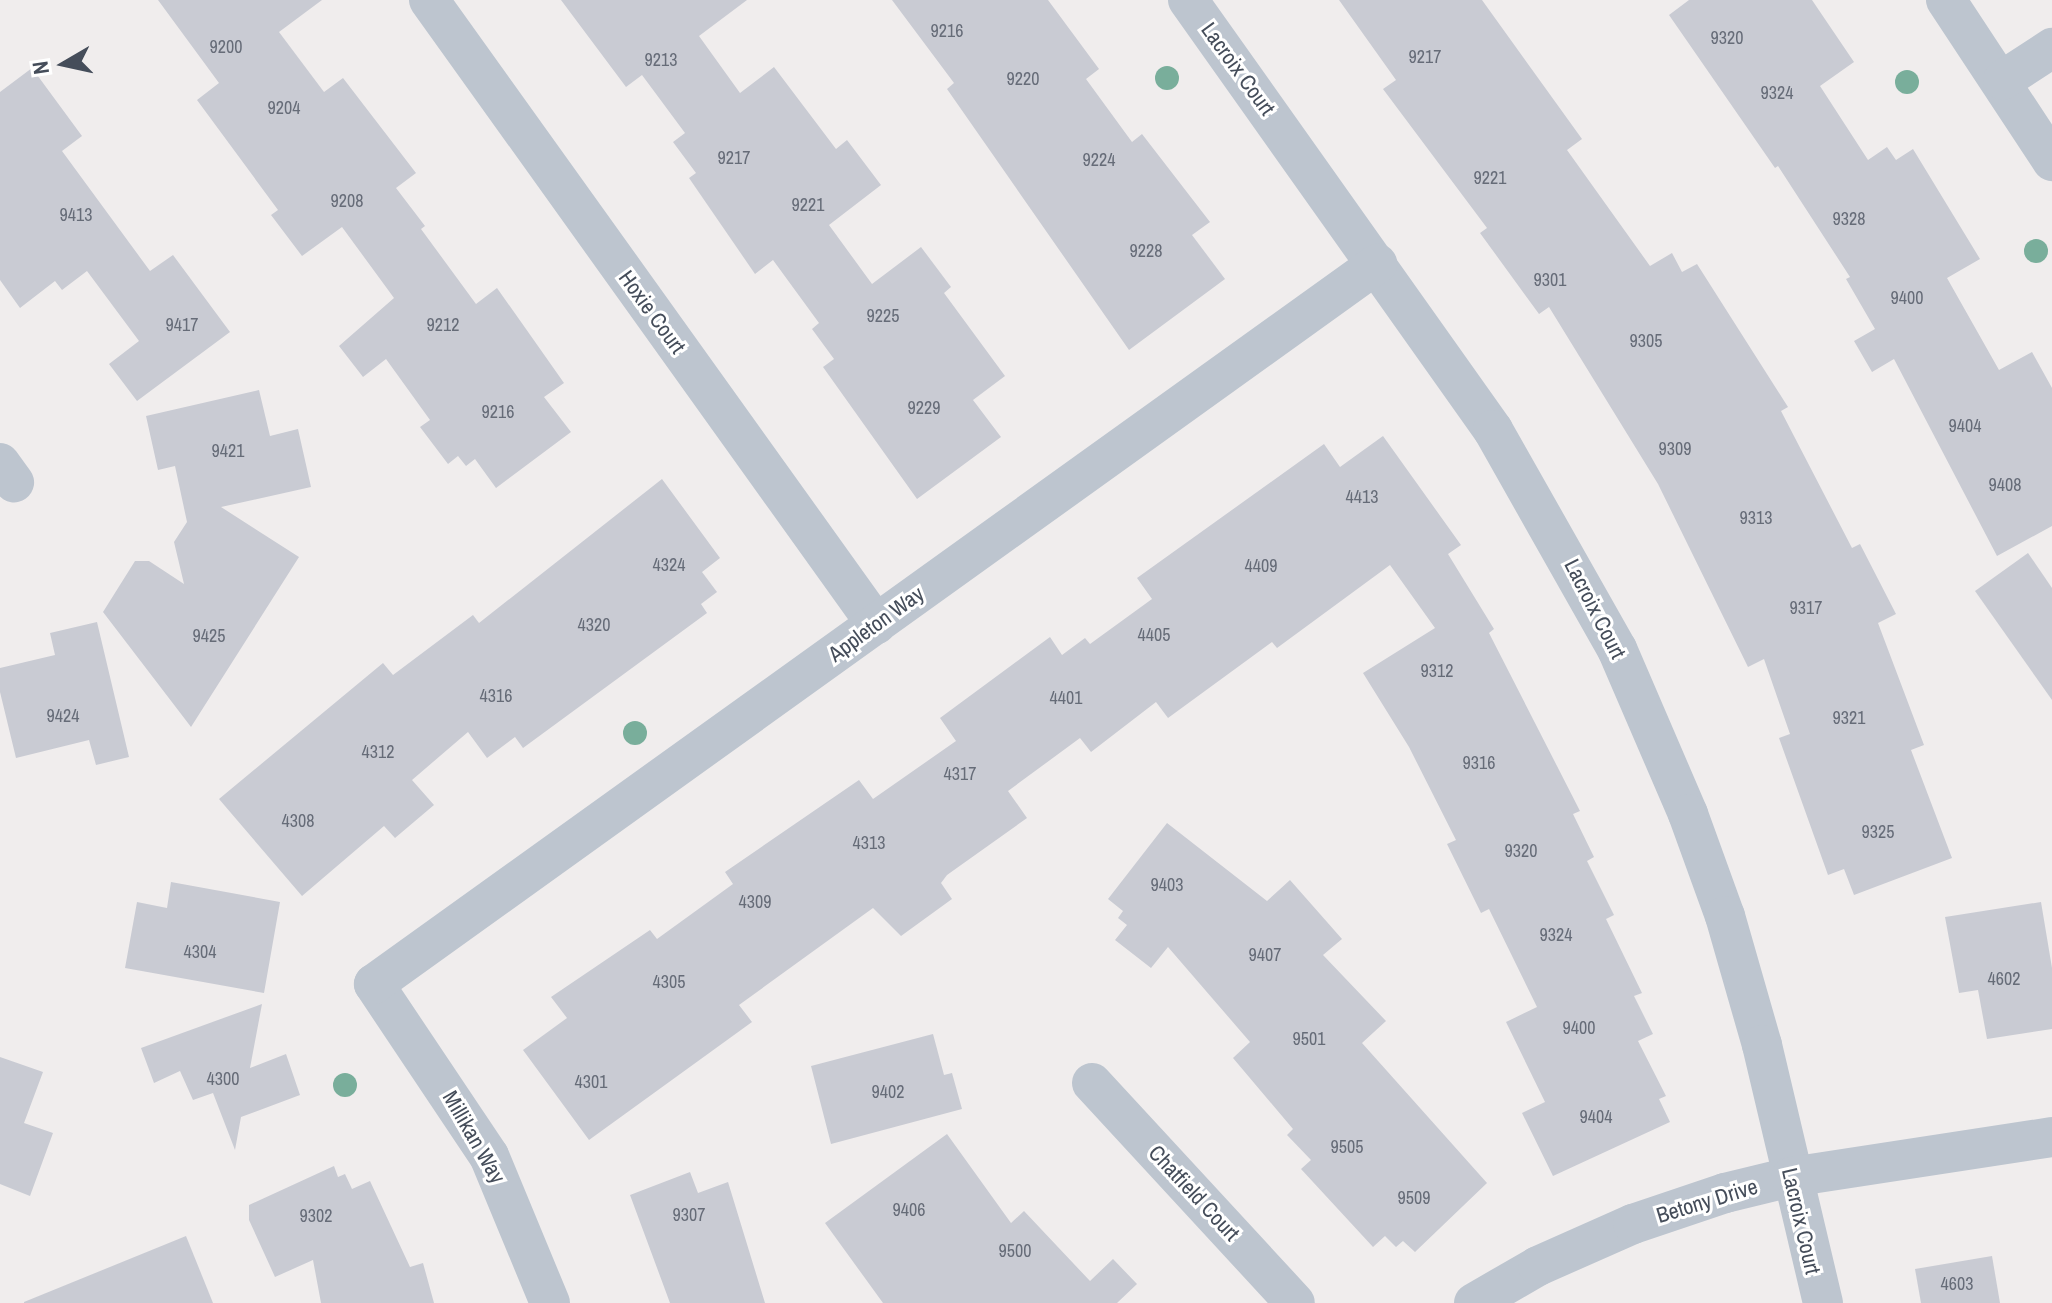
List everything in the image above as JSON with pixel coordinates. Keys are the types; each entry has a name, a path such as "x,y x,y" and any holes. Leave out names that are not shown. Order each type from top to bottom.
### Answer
{"street":[{"name":"Hoxie Court","path":"429,0 876,624"},
{"name":"Lacroix Court","path":"1188,0 1501,443 1617,649 1688,814 1725,916 1762,1045 1823,1303"},
{"path":"1946,0 2003,80 2052,161"},
{"path":"2003,80 2052,48"},
{"name":"Appleton Way","path":"374,984 1377,264"},
{"name":"Millikan Way","path":"374,984 489,1156 550,1303"},
{"name":"Chatfield Court","path":"1092,1083 1295,1303"},
{"name":"Betony Drive","path":"1474,1303 1538,1266 1633,1224 1791,1177 2052,1137"}],"building":[{"path":"158,0 322,0 279,32 324,92 343,78 416,173 396,188 425,226 421,229 476,304 497,288 564,383 544,397 571,432 496,488 475,459 466,466 458,456 448,464 420,427 430,420 386,359 363,377 339,346 394,298 342,227 302,256 271,215 278,210 197,100 219,83"},
{"path":"561,0 747,0 699,36 740,93 774,67 836,149 847,140 881,185 829,225 872,284 921,247 951,287 944,293 1005,376 973,400 1001,437 917,499 823,367 834,359 812,329 819,323 773,260 755,274 689,178 696,173 673,142 685,133 642,75 626,87"},
{"path":"892,0 1048,0 1099,69 1086,79 1132,142 1142,134 1210,222 1192,235 1225,279 1129,350 947,89 954,83"},
{"path":"1339,0 1482,0 1582,139 1567,150 1650,266 1672,253 1682,272 1697,264 1788,407 1781,411 1852,548 1860,544 1896,614 1878,623 1924,745 1911,750 1952,858 1854,895 1844,869 1828,875 1779,738 1790,734 1764,659 1748,667 1658,484 1549,307 1539,314 1480,233 1487,228 1383,89 1396,80"},
{"path":"1689,0 1812,0 1854,62 1820,86 1868,160 1887,147 1896,160 1913,149 1980,259 1947,278 1999,370 2032,352 2052,388 2052,526 1997,556 1894,359 1872,372 1854,341 1875,329 1846,279 1850,277 1778,166 1775,168 1669,15"},
{"path":"32,68 82,136 62,151 150,271 173,255 230,332 137,401 109,364 139,341 87,271 62,290 55,281 20,308 0,280 0,92"},
{"path":"259,390 270,436 298,429 311,487 221,507 299,557 191,727 103,612 135,561 149,561 184,584 174,542 187,522 175,466 158,470 146,416"},
{"path":"1383,436 1461,545 1448,554 1494,629 1489,633 1580,811 1573,814 1594,857 1587,861 1614,915 1606,919 1642,993 1634,996 1653,1034 1638,1041 1666,1096 1659,1099 1670,1122 1553,1176 1522,1113 1545,1102 1506,1022 1537,1007 1489,909 1481,913 1447,844 1456,840 1409,747 1363,673 1435,628 1390,565 1277,648 1272,642 1168,718 1156,702 1091,752 1080,738 1008,791 1027,818 947,875 941,883 952,899 901,936 873,908 739,1005 752,1022 589,1140 523,1050 567,1018 551,997 650,930 657,939 733,884 725,872 859,780 873,799 956,741 940,718 1050,637 1062,655 1085,638 1090,644 1152,599 1137,578 1324,444 1340,467"},
{"path":"662,479 720,558 702,572 717,592 701,604 707,613 523,748 515,737 487,758 468,732 412,780 434,805 395,838 384,826 302,896 219,799 383,663 393,675 473,615 479,623"},
{"path":"2028,553 2052,588 2052,700 1975,591"},
{"path":"97,622 129,757 96,765 89,740 16,758 0,692 0,668 55,655 50,633"},
{"path":"1167,823 1267,901 1290,880 1342,939 1323,955 1386,1021 1362,1043 1487,1183 1415,1252 1403,1241 1396,1247 1385,1236 1373,1247 1301,1169 1311,1160 1287,1135 1293,1129 1233,1058 1250,1042 1168,947 1151,968 1115,940 1127,925 1118,918 1123,911 1108,899"},
{"path":"171,882 280,902 264,993 125,968 137,902 167,908"},
{"path":"2041,902 2052,968 2052,1029 1987,1039 1978,990 1959,993 1945,917"},
{"path":"262,1004 250,1068 286,1054 300,1095 241,1117 235,1150 213,1093 193,1100 180,1071 154,1083 141,1048"},
{"path":"933,1034 944,1075 952,1073 962,1109 831,1144 811,1066"},
{"path":"0,1057 43,1072 24,1123 53,1133 30,1196 0,1184"},
{"path":"947,1134 1011,1223 1024,1211 1090,1281 1113,1259 1137,1284 1117,1303 883,1303 825,1223"},
{"path":"334,1166 338,1177 345,1174 352,1189 370,1181 410,1267 423,1263 434,1303 321,1303 313,1260 275,1277 249,1220 249,1205"},
{"path":"690,1172 698,1193 728,1182 765,1303 670,1303 630,1195"},
{"path":"186,1236 213,1303 24,1303 24,1302"},
{"path":"1992,1256 2000,1303 1921,1303 1915,1269"}]}
